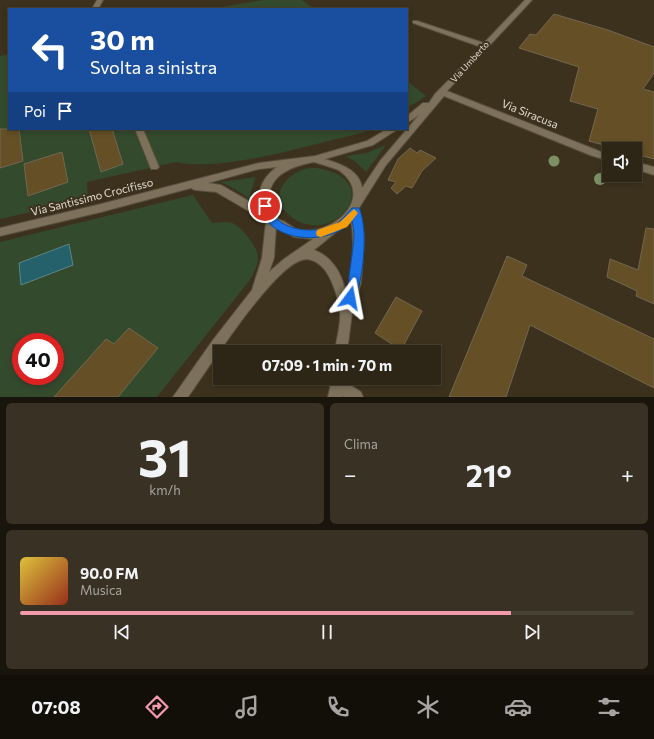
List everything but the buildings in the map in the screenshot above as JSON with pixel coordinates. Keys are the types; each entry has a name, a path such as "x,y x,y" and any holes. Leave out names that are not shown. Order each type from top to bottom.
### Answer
{"street":[{"name":"Via Umberto","path":"408,119 443,92 529,0"},
{"path":"415,22 485,46"},
{"path":"180,397 255,294 288,261 343,224 357,206 383,163 443,92"},
{"name":"Via Siracusa","path":"443,92 602,155"},
{"path":"139,130 154,167"},
{"path":"255,294 268,258 271,219 265,206 264,194 268,182 281,169 299,161 314,159 370,143 392,130"},
{"path":"314,159 329,162 342,168 352,177 358,189 357,206 359,236 355,283 346,313 342,345"},
{"name":"Via Santissimo Crocifisso","path":"0,232 101,208 259,166 299,161"},
{"path":"642,167 654,171"},
{"path":"189,185 218,188 284,228 298,233 313,244 338,283 346,313"},
{"path":"298,233 323,233 334,229"},
{"path":"297,256 310,254 317,256 325,263"},
{"path":"336,386 356,397"}],"green space":[{"path":"263,0 302,0 313,8 215,8"},
{"path":"8,54 8,130 370,130 254,158 212,164 176,162 87,182 88,199 0,219 0,56"},
{"path":"408,82 426,96 408,107"},
{"path":"386,145 366,172 357,163 346,156 366,153"},
{"path":"317,168 339,175 350,186 351,199 345,211 334,220 319,225 302,223 286,212 281,206 279,200 282,188 290,177 304,169"},
{"path":"256,177 250,199 221,182"},
{"path":"193,195 212,223 230,222 236,225 248,237 255,248 258,260 254,273 249,281 157,397 0,397 0,242"}],"water":[{"path":"69,244 73,265 21,285 19,263"}],"slow traffic":[{"path":"321,233 334,229 343,224 354,213"}],"route":[{"path":"265,206 271,219 284,228 298,233 310,234 323,233 334,229 350,218 355,211 359,236 355,283 350,298"}]}
